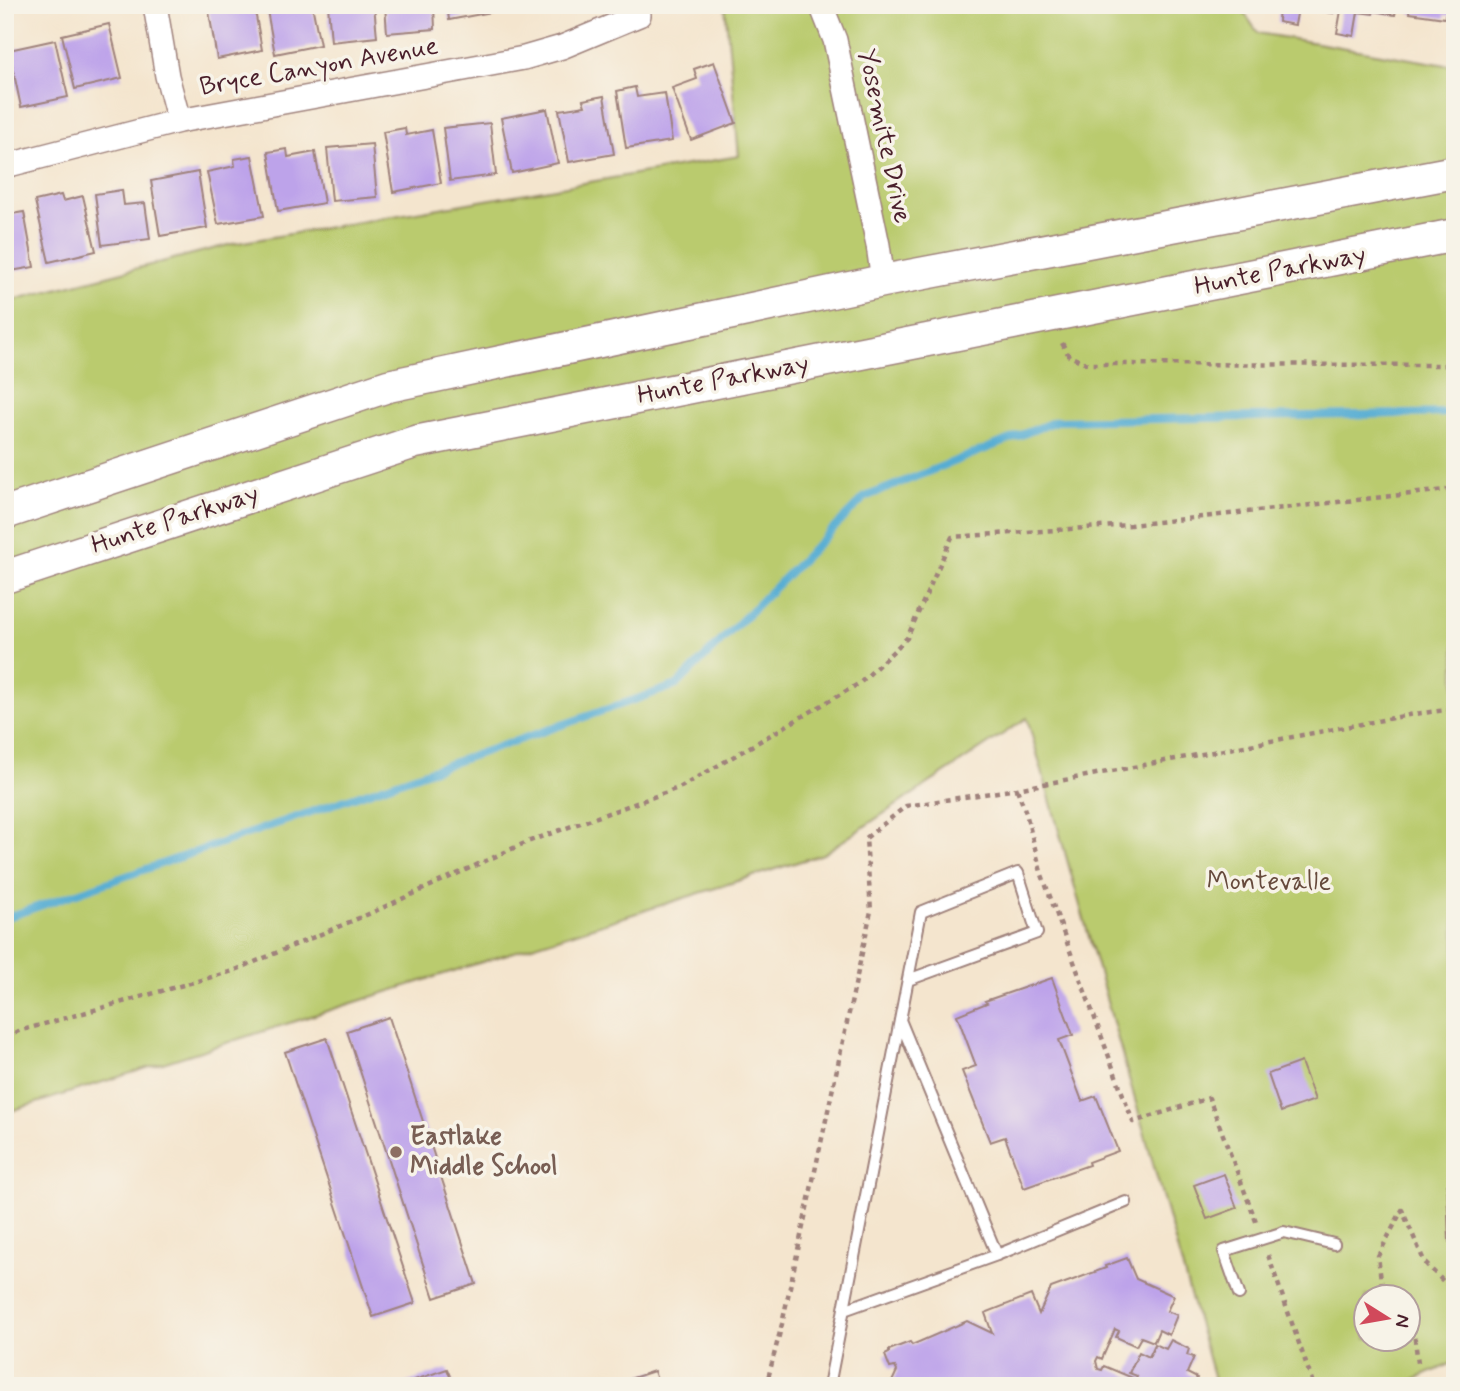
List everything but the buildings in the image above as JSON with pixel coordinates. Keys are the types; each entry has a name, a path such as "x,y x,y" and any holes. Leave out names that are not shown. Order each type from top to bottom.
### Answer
{"main road":[{"path":"5,513 388,386 883,281 1455,172"},
{"name":"Hunte Parkway","path":"5,577 415,442 1455,235"}],"street":[{"path":"155,5 167,76 179,121"},
{"name":"Yosemite Drive","path":"821,5 835,40 878,245 883,281"},
{"name":"Bryce Canyon Avenue","path":"5,166 179,121 524,58 562,47 639,15"}],"lane":[{"path":"829,1386 921,912 1018,873 1037,933 908,980"},
{"path":"900,1020 997,1255"},
{"path":"844,1310 997,1255 1126,1202"},
{"path":"1240,1294 1224,1251 1284,1232 1334,1244"}],"path":[{"path":"1048,318 1069,356 1088,364 1455,365"},
{"path":"5,1035 233,971 371,913 527,842 681,788 860,683 907,638 952,537 1130,525 1455,489"},
{"path":"1017,789 1041,872 1133,1122 1209,1098 1314,1386"},
{"path":"1381,1282 1378,1256 1402,1210 1425,1262 1455,1293"},
{"path":"1417,1352 1418,1363"}],"green space":[{"name":"Montevalle","path":"725,5 1239,5 1258,33 1446,65 1455,64 1455,1362 1400,1386 1216,1386 1027,718 823,854 5,1113 5,302 232,244 739,156"}],"waterway":[{"path":"5,918 677,685 865,497 1056,421 1455,413"}],"place":[{"name":"Eastlake Middle School","path":"396,1152"}]}
